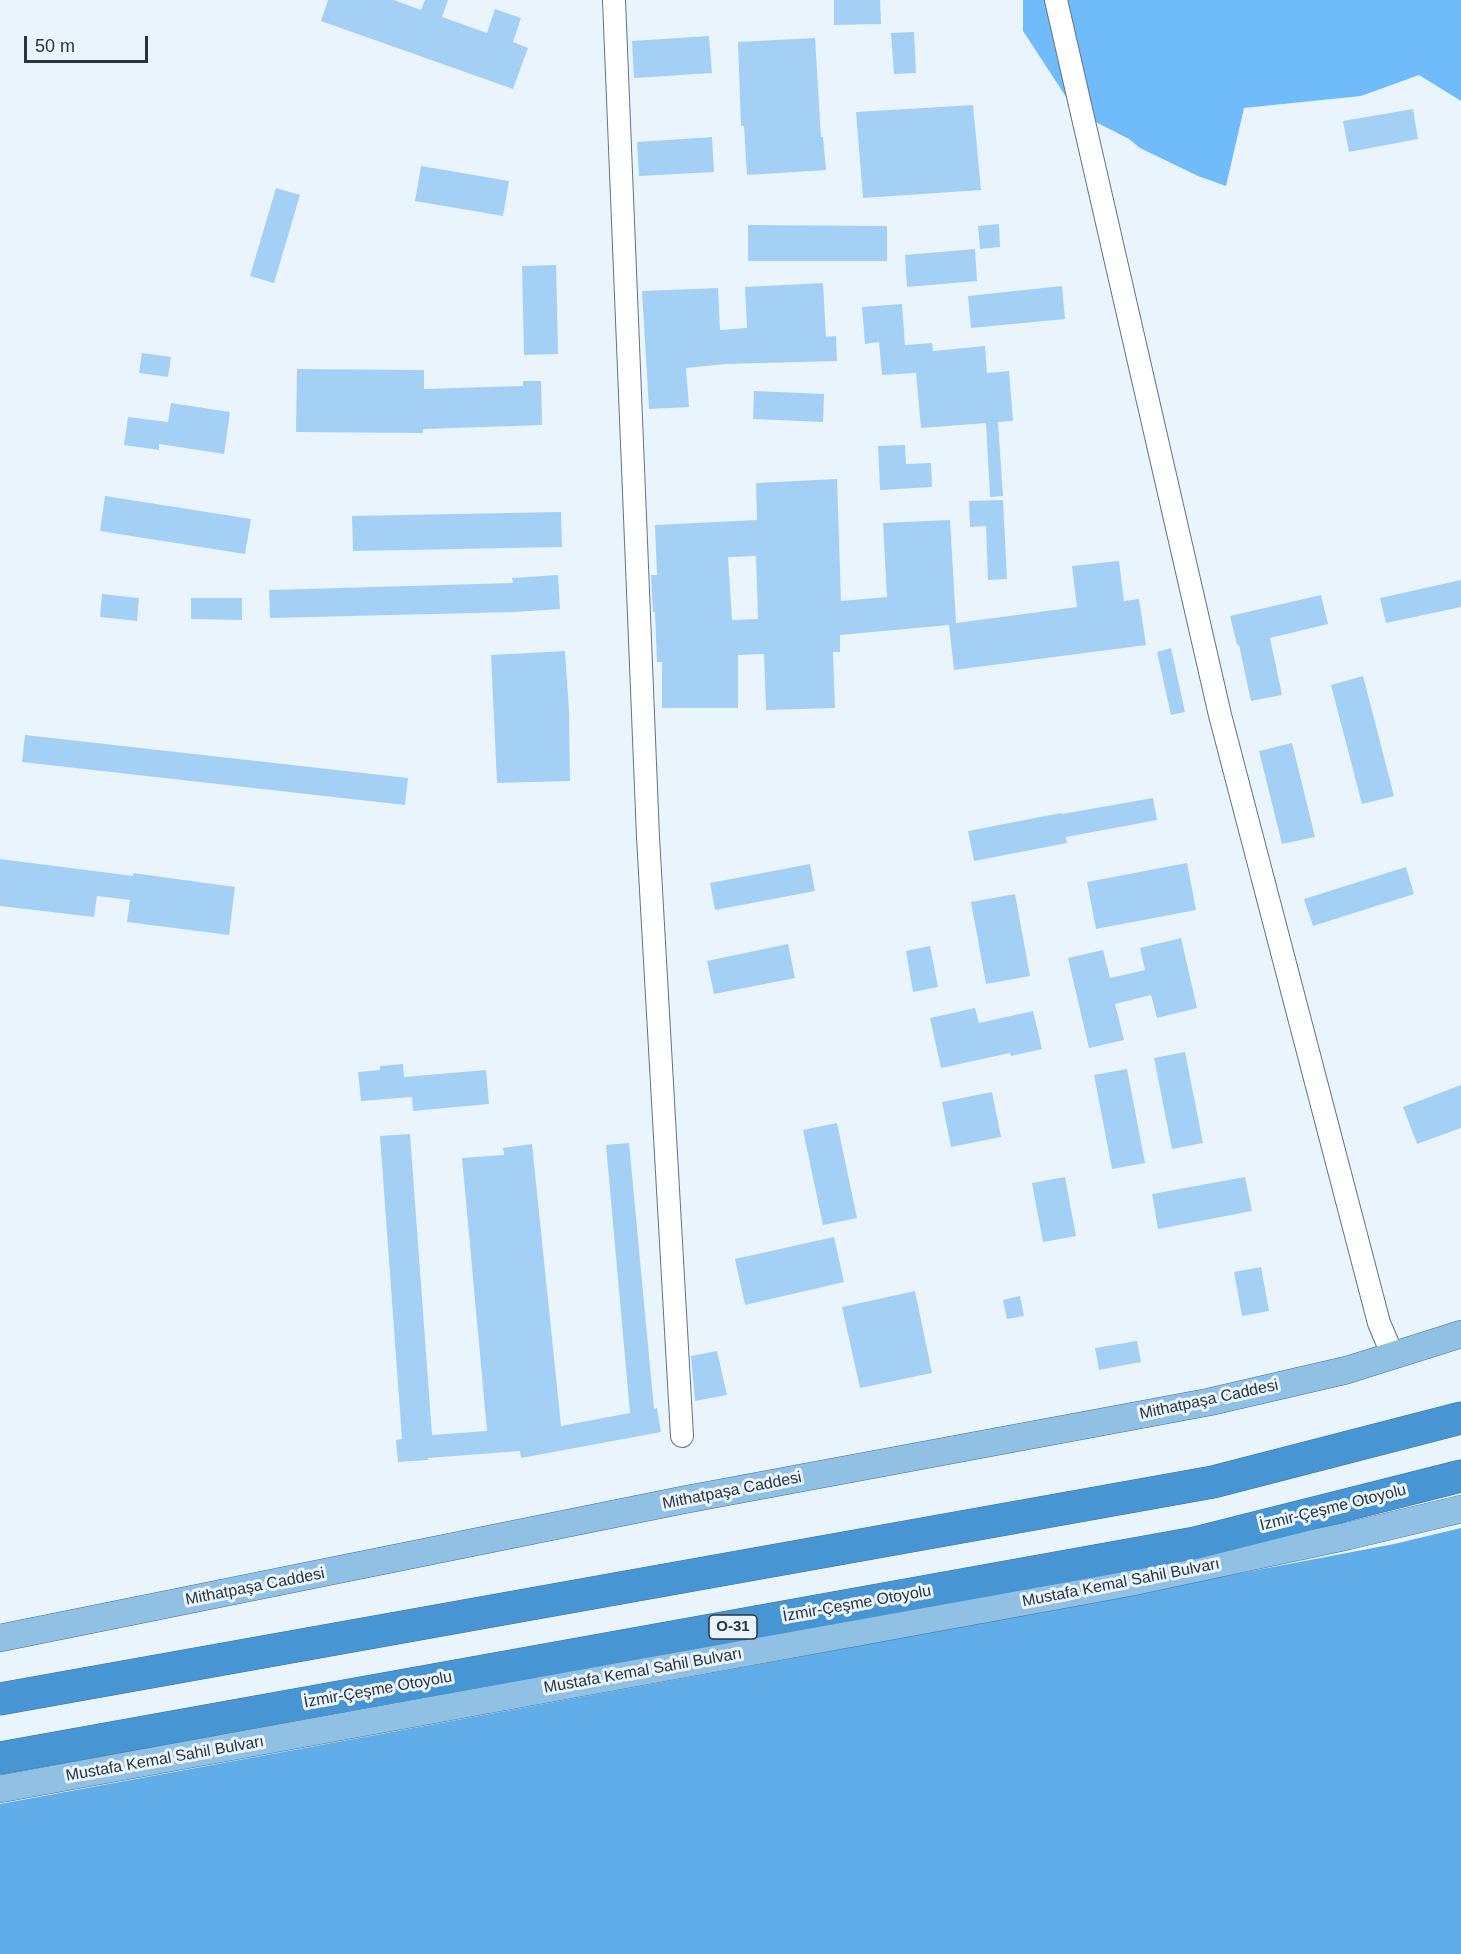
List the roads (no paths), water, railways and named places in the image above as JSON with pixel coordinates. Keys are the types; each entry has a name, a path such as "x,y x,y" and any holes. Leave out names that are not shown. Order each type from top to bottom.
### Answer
{"highway":[{"path":"0,1699 1213,1482 1461,1418"},
{"name":"İzmir-Çeşme Otoyolu","path":"0,1758 1195,1543 1461,1476"}],"main road":[{"name":"Mithatpaşa Caddesi","path":"0,1638 683,1500 1209,1402 1347,1370 1461,1334"},
{"name":"Mustafa Kemal Sahil Bulvarı","path":"0,1789 1128,1583 1348,1536 1461,1509"}],"lane":[{"path":"614,0 648,837 682,1436"},
{"path":"1056,0 1220,715 1379,1323 1393,1356"}]}
